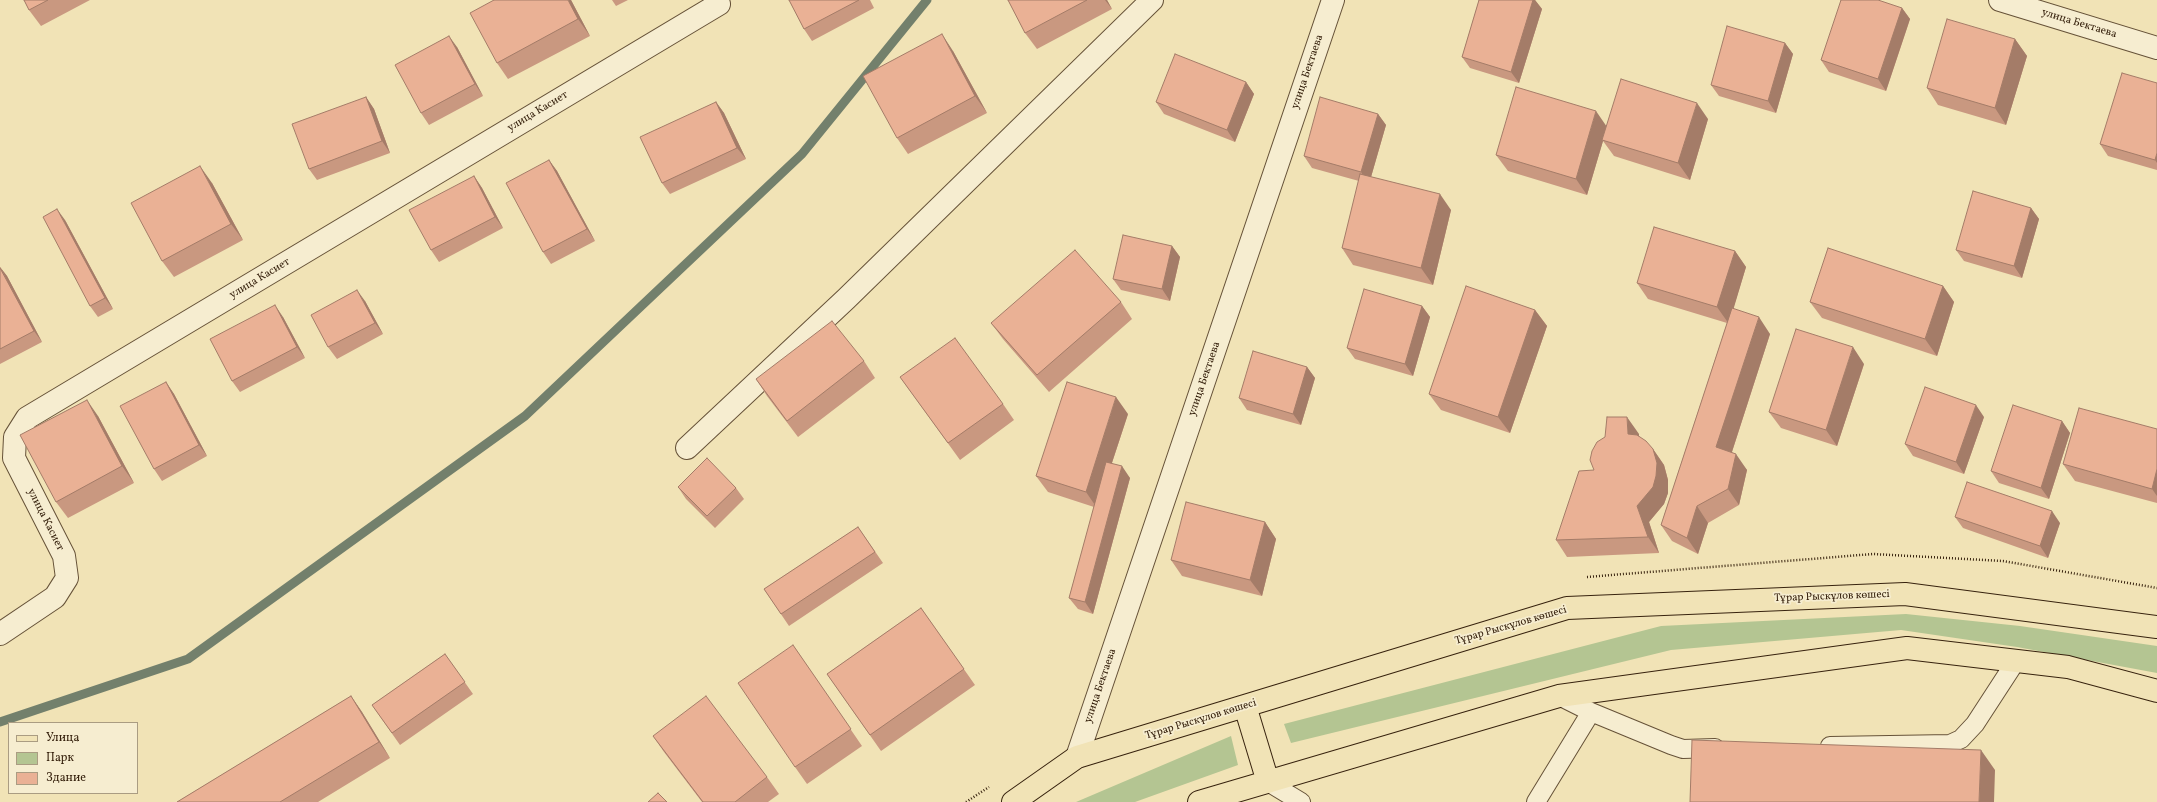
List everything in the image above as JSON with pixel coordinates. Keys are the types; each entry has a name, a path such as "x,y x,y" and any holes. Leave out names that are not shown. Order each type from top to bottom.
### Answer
{"main road":[{"name":"Тұрар Рыскұлов көшесі","path":"1013,802 1077,758 1567,608 1905,594 2157,627"},
{"path":"1200,802 1559,696 1907,648 2068,667 2157,691"},
{"path":"1245,706 1268,782"}],"street":[{"path":"687,448 840,304 1152,0"},
{"name":"улица Бектаева","path":"1077,758 1333,0"},
{"name":"улица Бектаева","path":"2000,0 2157,48"},
{"name":"улица Касиет","path":"0,634 55,597 67,578 64,556 14,458 15,437 27,418 719,4"}],"lane":[{"path":"1810,746 1950,744 1961,739 1975,724 2016,661"},
{"path":"1559,696 1590,712 1683,748 1732,748"},
{"path":"1536,802 1590,712"},
{"path":"1268,782 1301,802"}],"green space":[{"path":"1906,614 2020,626 2157,646 2157,673 2017,647 1901,630 1671,650 1291,743 1284,724 1661,626"},
{"path":"1231,736 1238,765 1135,802 1076,802"}],"building":[{"path":"24,0 48,0 29,10"},
{"path":"494,0 568,0 578,19 497,63 470,13"},
{"path":"789,0 859,0 804,29"},
{"path":"1008,0 1087,0 1025,33"},
{"path":"1479,0 1533,0 1511,72 1462,57"},
{"path":"1841,0 1878,0 1902,8 1878,79 1821,60"},
{"path":"1947,19 2015,39 1995,108 1927,88"},
{"path":"1727,26 1785,43 1768,101 1711,85"},
{"path":"942,34 975,96 897,138 863,76"},
{"path":"449,36 475,84 421,113 395,65"},
{"path":"1175,54 1246,82 1227,130 1156,102"},
{"path":"2122,73 2157,83 2157,153 2155,160 2100,144"},
{"path":"1621,79 1697,103 1678,163 1602,140"},
{"path":"1516,87 1596,111 1576,179 1496,155"},
{"path":"366,97 382,141 309,169 292,124"},
{"path":"1320,97 1378,114 1361,172 1304,156"},
{"path":"716,102 737,148 662,183 640,137"},
{"path":"549,160 587,229 543,252 506,183"},
{"path":"200,166 231,224 162,261 131,203"},
{"path":"1360,174 1440,194 1421,268 1342,248"},
{"path":"474,176 495,217 431,250 409,210"},
{"path":"1973,191 2031,208 2014,266 1956,250"},
{"path":"57,209 105,298 90,306 43,217"},
{"path":"1654,227 1735,251 1717,307 1637,283"},
{"path":"1123,235 1172,246 1162,289 1113,279"},
{"path":"1828,248 1943,286 1925,339 1810,302"},
{"path":"1075,250 1121,302 1037,375 991,323"},
{"path":"0,268 34,331 0,349"},
{"path":"1466,286 1535,310 1498,417 1429,394"},
{"path":"1364,289 1422,306 1405,364 1347,348"},
{"path":"357,290 375,323 328,347 311,315"},
{"path":"275,305 297,347 232,381 210,339"},
{"path":"1732,308 1759,317 1716,447 1736,454 1728,489 1697,506 1687,538 1661,525"},
{"path":"832,321 864,361 787,421 756,379"},
{"path":"1796,329 1853,347 1826,430 1769,412"},
{"path":"955,338 1003,404 948,443 900,377"},
{"path":"1253,351 1307,367 1293,414 1239,398"},
{"path":"166,382 199,445 154,469 120,406"},
{"path":"1067,382 1116,397 1086,492 1036,476"},
{"path":"1925,387 1976,405 1956,462 1905,444"},
{"path":"87,400 122,466 56,502 20,435"},
{"path":"2013,405 2062,421 2041,488 1991,471"},
{"path":"2079,408 2157,429 2157,469 2152,489 2063,464"},
{"path":"1607,417 1627,417 1628,434 1637,435 1646,441 1653,449 1657,463 1653,487 1637,506 1648,537 1556,540 1579,471 1594,470 1590,460 1592,451 1597,442 1605,437"},
{"path":"707,458 736,488 707,516 678,487"},
{"path":"1106,462 1122,466 1085,602 1069,598"},
{"path":"1967,482 2052,511 2040,546 1955,517"},
{"path":"1186,502 1265,522 1250,580 1171,560"},
{"path":"858,527 875,552 781,614 764,589"},
{"path":"921,608 964,669 870,735 827,674"},
{"path":"793,645 851,729 795,767 738,683"},
{"path":"445,654 465,682 392,733 372,705"},
{"path":"351,696 379,742 280,802 177,802"},
{"path":"706,696 767,777 735,802 703,802 653,736"},
{"path":"1692,740 1981,750 1979,802 1690,802"},
{"path":"658,793 667,802 648,802"}],"waterway":[{"path":"0,722 188,659 525,416 802,154 927,0"}]}
